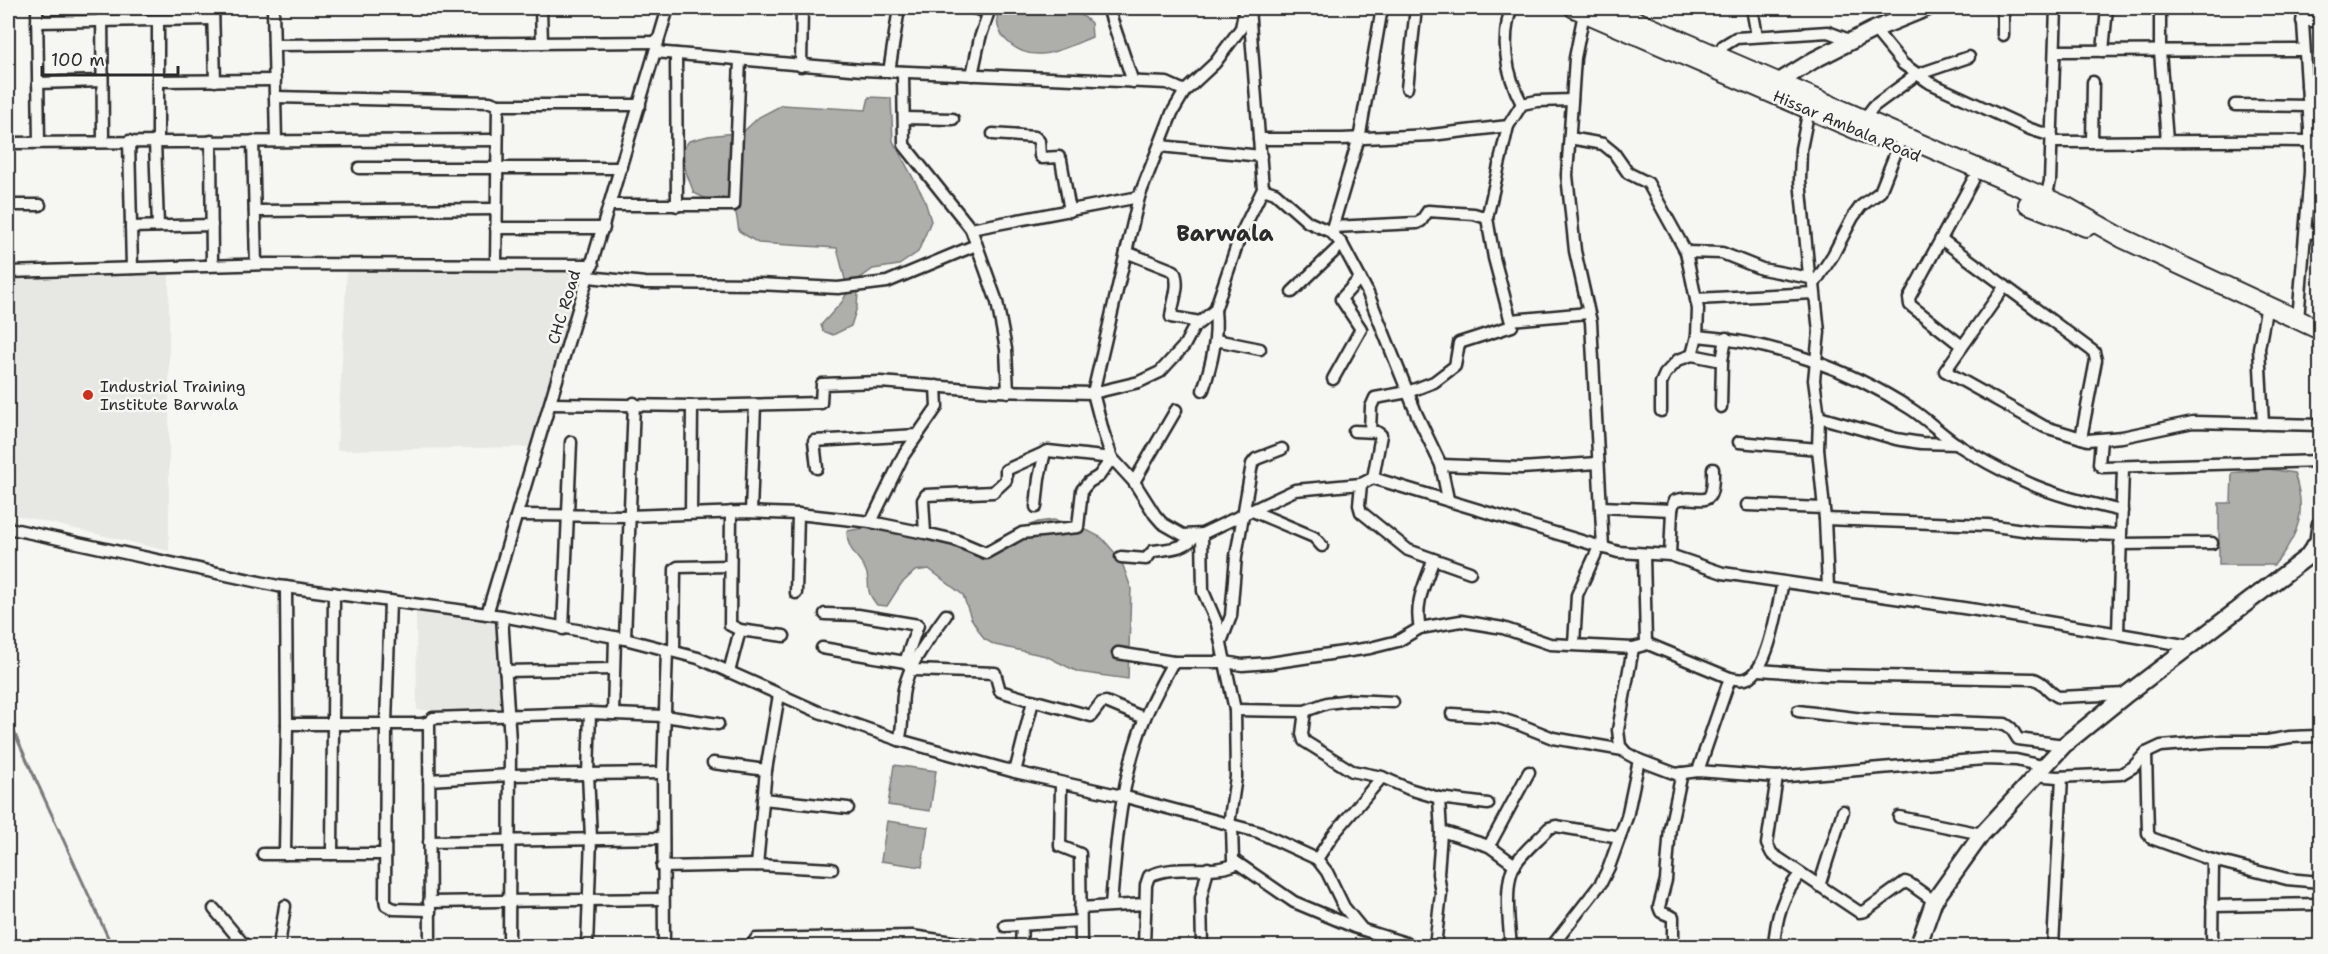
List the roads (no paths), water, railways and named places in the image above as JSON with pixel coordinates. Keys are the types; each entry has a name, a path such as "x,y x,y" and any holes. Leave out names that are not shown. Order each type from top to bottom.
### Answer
{"main road":[{"name":"Hissar Ambala Road","path":"1581,9 1615,13 1719,55 1809,109 2064,219 2122,238"},
{"name":"Hissar Ambala Road","path":"1615,13 1772,86 1864,119 2067,207 2122,238 2320,330"}],"street":[{"path":"37,8 39,142"},
{"path":"102,8 103,141"},
{"path":"273,8 276,141"},
{"path":"541,8 542,43"},
{"name":"CHC Road","path":"487,614 668,8"},
{"path":"801,66 802,8"},
{"path":"889,72 899,8"},
{"path":"972,75 989,10 973,8"},
{"path":"1108,8 1132,82"},
{"path":"1199,534 1183,535 1162,524 1134,482 1112,458 1093,393 1139,197 1172,113 1185,91 1215,63 1241,28 1247,8"},
{"path":"1203,390 1216,340 1215,310 1240,236 1263,189 1247,8"},
{"path":"1332,230 1359,138 1382,8"},
{"path":"1407,88 1416,8"},
{"path":"1511,8 1504,28 1506,55 1513,87 1522,104"},
{"path":"1752,8 1757,36"},
{"path":"1772,86 1814,60 1927,8"},
{"path":"2002,35 2003,8"},
{"path":"2046,198 2050,182 2056,8"},
{"path":"2103,51 2107,8"},
{"path":"2160,8 2160,51 2167,141"},
{"path":"2298,320 2306,233 2310,141 2302,8"},
{"path":"1574,644 1577,595 1601,548 1601,507 1590,322 1575,251 1567,175 1575,58 1581,9"},
{"path":"37,22 158,20 213,13 215,81"},
{"path":"158,20 158,226"},
{"path":"2302,21 2320,21"},
{"path":"1875,30 1903,64 1916,75 2052,139 2092,142 2310,141"},
{"path":"1719,55 1723,46 1736,38 1828,32 1852,41"},
{"path":"274,45 542,43 657,47 676,54 801,66 889,72 1167,83 1185,91"},
{"path":"2055,51 2304,50"},
{"path":"676,54 677,206"},
{"path":"1864,119 1874,106 1916,75 1969,57"},
{"path":"610,205 734,205 740,60"},
{"path":"903,72 904,145 971,229 997,302 1005,349 1008,392"},
{"path":"158,81 275,80"},
{"path":"38,82 102,81"},
{"path":"2092,142 2093,82"},
{"path":"2307,85 2320,85"},
{"path":"275,97 490,102 498,105 640,105"},
{"path":"1370,431 1371,407 1375,398 1408,392 1434,382 1455,366 1456,347 1459,343 1511,328 1487,218 1508,126 1522,104 1572,100"},
{"path":"496,264 498,105"},
{"path":"2235,105 2308,106"},
{"path":"1809,109 1801,149 1800,180 1819,336 1814,384 1828,588"},
{"path":"904,118 953,119"},
{"path":"1259,139 1431,135 1508,126"},
{"path":"993,135 1035,137 1039,141 1042,158 1059,158 1070,211"},
{"path":"1570,138 1597,141 1603,144 1614,153 1628,173 1648,183 1686,252 1696,299 1698,336 1692,355"},
{"path":"8,142 497,140"},
{"path":"129,141 132,268"},
{"path":"211,141 212,266"},
{"path":"254,141 256,264"},
{"path":"1160,146 1261,156"},
{"path":"1696,299 1813,285 1833,255 1852,217 1861,206 1880,192 1898,147"},
{"path":"359,168 621,168"},
{"path":"1962,346 1928,321 1909,302 1908,298 1973,180"},
{"path":"1263,189 1275,193 1316,227 1332,230 1417,223 1428,211 1474,214 1487,218"},
{"path":"971,229 1139,197"},
{"path":"8,205 40,205"},
{"path":"255,211 496,209"},
{"path":"131,226 212,225"},
{"path":"496,228 604,228"},
{"path":"1332,230 1360,278 1417,415 1441,465 1448,499"},
{"path":"2306,233 2320,232"},
{"path":"1941,239 2094,352 2096,360 2081,438"},
{"path":"1292,292 1342,244"},
{"path":"589,277 645,283 758,284 838,288 887,282 976,245"},
{"path":"1126,252 1174,271 1177,285 1171,317 1200,322"},
{"path":"1686,252 1722,254 1813,285"},
{"path":"8,272 256,264 593,265"},
{"path":"1333,379 1361,329 1341,299 1360,278"},
{"path":"2005,286 1946,369 1947,374 2045,427 2081,438 2101,440 2186,423 2320,425"},
{"path":"2263,424 2259,348 2266,305"},
{"path":"551,404 634,403 692,406 821,403 822,384 880,382 1008,392 1093,393 1139,382 1160,372 1184,346 1193,329 1215,310"},
{"path":"1511,320 1588,313"},
{"path":"1698,336 1726,338 1816,362 1851,375 1911,409 1957,444 2034,486 2122,512"},
{"path":"1721,407 1722,361 1726,338"},
{"path":"1216,340 1260,349"},
{"path":"1660,411 1659,390 1664,377 1678,360 1692,355 1722,361"},
{"path":"871,522 903,456 937,407 936,387"},
{"path":"613,714 613,669 620,638 634,403"},
{"path":"751,513 755,405"},
{"path":"691,513 692,406"},
{"path":"1134,482 1176,410"},
{"path":"1818,417 1896,439 1921,443 1957,444"},
{"path":"1354,431 1370,431 1379,433 1381,437 1373,478"},
{"path":"817,468 814,441 917,435"},
{"path":"2101,440 2100,467 2320,461"},
{"path":"563,629 571,442"},
{"path":"1739,442 1818,449"},
{"path":"1221,642 1231,616 1236,556 1247,511 1253,462 1282,448"},
{"path":"924,533 925,496 993,492 1006,480 1006,470 1045,452 1112,458"},
{"path":"1036,507 1045,452"},
{"path":"517,515 628,516 731,512 798,514 871,522 924,533 955,540 986,554 1022,533 1078,527 1082,490 1089,482 1099,477 1112,458"},
{"path":"1441,465 1521,468 1598,463"},
{"path":"2118,633 2123,468"},
{"path":"1670,555 1672,510 1676,500 1708,498 1711,493 1713,469"},
{"path":"1121,557 1146,559 1153,550 1180,546 1199,534 1295,490 1361,484 1373,478 1618,552 1670,555 1723,573 2190,646"},
{"path":"1361,484 1359,506 1361,512 1408,550 1433,561 1470,572"},
{"path":"1747,505 1988,525 2120,540 2212,543"},
{"path":"1601,507 1672,510"},
{"path":"1247,511 1314,537 1322,546"},
{"path":"731,512 729,566 729,622 731,627 784,636"},
{"path":"796,593 798,514"},
{"path":"1918,946 1934,901 1982,834 2038,770 2064,745 2127,694 2307,557 2318,541 2320,525"},
{"path":"8,528 286,586 502,616 620,638 698,658 819,712 899,740 1061,784 1122,796 1258,832 1317,859 1327,872 1344,907 1362,929"},
{"path":"1199,534 1203,591 1217,624 1234,710 1236,777 1229,824 1232,828 1231,856 1236,864 1294,903 1415,946"},
{"path":"1644,554 1646,644"},
{"path":"1420,628 1417,615 1418,606 1433,561"},
{"path":"664,946 662,867 664,716 675,569 678,567 729,566"},
{"path":"1118,653 1173,662 1226,662 1242,665 1270,663 1370,648 1398,641 1420,628 1461,621 1503,628 1550,644 1633,648 1646,644 1730,678 1744,680 1759,670 1784,582"},
{"path":"285,854 286,586"},
{"path":"332,854 334,593"},
{"path":"390,601 386,724 386,905 394,909 509,902 663,899"},
{"path":"825,614 858,615 918,625 903,693 902,729 899,740"},
{"path":"908,664 946,615"},
{"path":"502,616 510,775 509,946"},
{"path":"729,672 740,630"},
{"path":"822,648 908,664 916,670 994,673 997,676 1000,691 1091,716 1101,704 1107,702 1144,718"},
{"path":"1623,750 1618,736 1633,648"},
{"path":"1111,905 1122,796 1144,718 1173,662"},
{"path":"505,672 613,669"},
{"path":"1759,670 1859,676 2034,679 2043,683 2059,697 2127,694"},
{"path":"1698,771 1730,678"},
{"path":"757,865 766,770 779,695"},
{"path":"1015,772 1032,700"},
{"path":"1234,710 1305,711 1327,703 1351,700 1393,702"},
{"path":"1305,711 1302,734 1304,741 1348,769 1382,777 1409,789 1439,798 1488,804"},
{"path":"1798,711 1863,719 2005,724 2011,728 2018,739 2064,745"},
{"path":"287,724 424,724 439,716 590,713 664,716 718,724"},
{"path":"586,946 591,838 588,774 590,713"},
{"path":"1452,714 1496,717 1552,738 1623,750 1670,773 1698,771 1777,777 1984,759 2016,760 2062,777 2121,774 2155,748 2222,741 2268,741 2317,736"},
{"path":"429,722 430,946"},
{"path":"2146,753 2149,836 2213,860 2287,879 2320,882"},
{"path":"1552,946 1601,883 1609,867 1633,795 1640,760"},
{"path":"713,763 766,770"},
{"path":"1488,846 1529,772"},
{"path":"429,780 510,775 663,773"},
{"path":"1673,946 1672,917 1660,912 1659,907 1666,880 1670,828 1682,773"},
{"path":"1317,859 1333,835 1382,777"},
{"path":"1777,777 1768,849 1772,854 1859,912 1905,882 1934,901"},
{"path":"2053,946 2062,777"},
{"path":"1061,784 1059,843 1061,848 1080,853 1081,946"},
{"path":"1435,946 1441,893 1438,874 1441,831 1439,798"},
{"path":"763,799 848,808"},
{"path":"1819,886 1843,811"},
{"path":"1899,817 1982,834"},
{"path":"1511,946 1509,899 1511,874 1515,865 1553,826 1620,837"},
{"path":"1441,831 1488,846 1515,865"},
{"path":"429,842 663,838"},
{"path":"263,854 385,854"},
{"path":"2212,946 2213,860"},
{"path":"1144,946 1147,879 1151,874 1179,868 1224,868 1236,864"},
{"path":"662,867 757,865 832,869"},
{"path":"1202,946 1201,898 1208,868"},
{"path":"1774,946 1781,904 1788,889 1800,873"},
{"path":"1080,908 1145,904"},
{"path":"2212,906 2320,904"},
{"path":"279,946 285,906"},
{"path":"214,909 245,946"},
{"path":"1005,926 1080,921"},
{"path":"1021,946 1022,926"},
{"path":"751,946 756,939 916,942 980,946"}],"waterway":[{"path":"8,719 112,946"}],"place":[{"name":"Industrial Training Institute Barwala","path":"88,395"}],"district":[{"name":"Barwala","path":"1225,233"}]}
